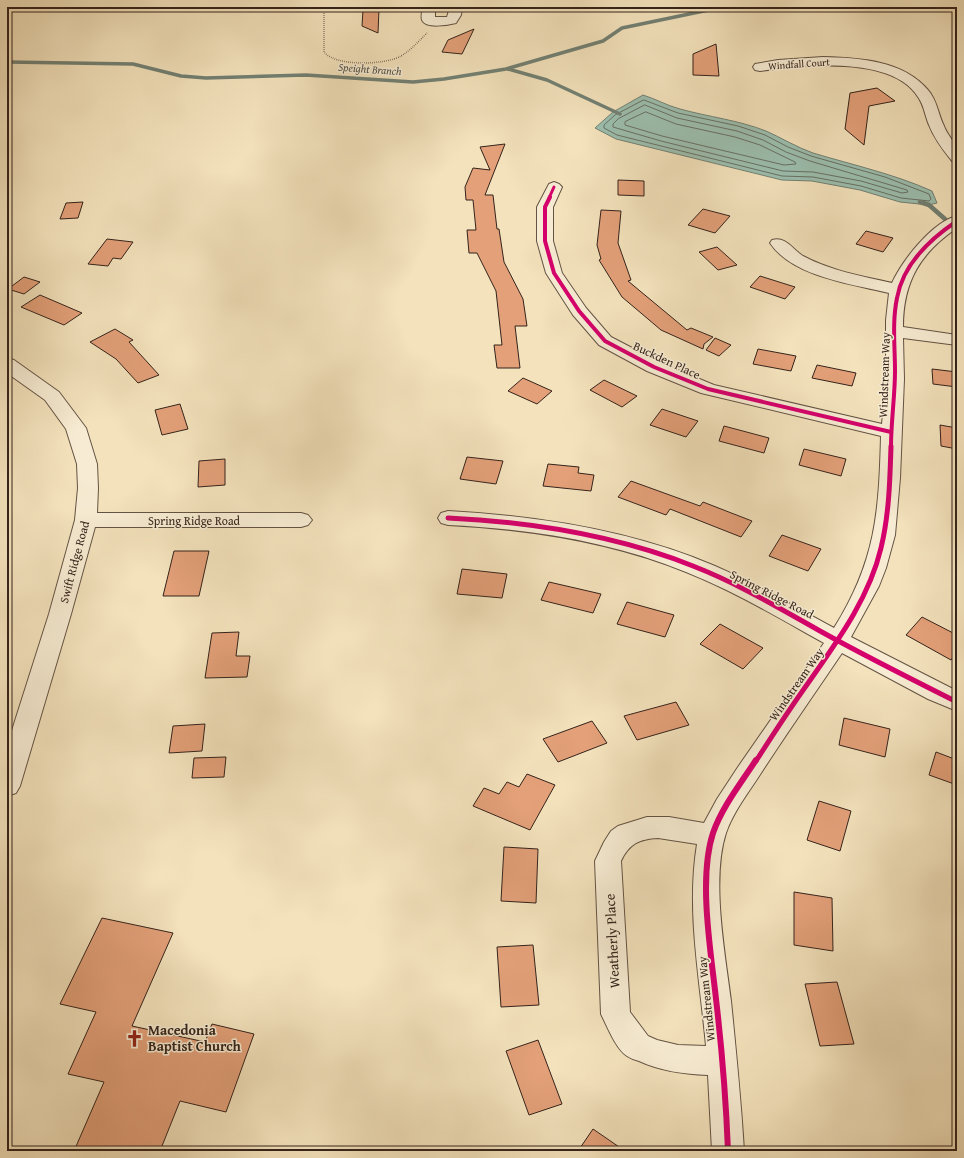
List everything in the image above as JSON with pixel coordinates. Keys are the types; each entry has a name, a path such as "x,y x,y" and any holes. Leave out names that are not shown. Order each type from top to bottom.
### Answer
{"street":[{"path":"428,7 428,19 436,22 451,20 455,15 456,7"},
{"name":"Windfall Court","path":"760,67 804,61 836,61 866,65 894,72 908,79 923,93 938,130 957,158"},
{"name":"Buckden Place","path":"554,188 545,207 545,241 554,273 579,311 605,341 654,367 708,389 891,432"},
{"name":"Windstream Way","path":"728,1151 723,1062 710,949 706,887 706,872 711,836 730,801 838,640 863,596 873,574 880,552 889,501 891,432 895,380 895,331 898,290 907,269 921,250 937,235 957,221"},
{"path":"778,243 797,259 814,266 839,275 898,290"},
{"path":"895,331 957,340"},
{"name":"Swift Ridge Road","path":"7,364 15,368 52,396 76,428 87,464 88,488 86,520 60,614 7,786"},
{"name":"Spring Ridge Road","path":"448,518 548,526 582,533 646,550 694,567 756,596 899,674 957,702"},
{"name":"Spring Ridge Road","path":"86,520 301,520"},
{"name":"Weatherly Place","path":"711,836 664,827 645,828 626,834 615,847 608,861 613,968 616,1014 626,1032 637,1046 656,1054 678,1059 723,1062"}],"path":[{"path":"324,7 324,52 331,59 386,63 406,54 436,22"}],"water":[{"path":"643,95 680,109 755,127 813,153 873,170 918,185 932,191 937,203 929,205 900,202 860,190 812,181 782,180 616,139 595,128 613,112"}],"building":[{"path":"379,9 378,33 362,26 363,10"},
{"path":"474,29 462,54 442,52 448,40"},
{"path":"716,44 719,76 693,75 693,54"},
{"path":"877,88 895,101 869,106 864,145 845,129 850,93"},
{"path":"505,144 485,195 493,195 497,229 499,229 504,262 523,299 527,326 515,326 520,368 497,368 494,345 502,345 496,291 477,253 469,253 467,230 476,230 473,200 466,200 465,187 473,168 490,170 480,147"},
{"path":"618,180 644,181 644,196 618,195"},
{"path":"83,202 78,218 60,219 66,203"},
{"path":"703,209 730,216 715,233 688,225"},
{"path":"601,210 621,211 618,243 631,280 628,281 687,330 691,328 713,337 704,344 703,349 661,330 622,297 599,260 601,259 597,245"},
{"path":"866,231 893,238 883,252 856,244"},
{"path":"107,239 133,242 121,259 113,258 108,266 88,264"},
{"path":"717,247 737,265 718,270 699,252"},
{"path":"760,276 795,287 785,299 750,287"},
{"path":"24,277 40,282 24,294 8,289"},
{"path":"40,295 82,313 64,325 21,307"},
{"path":"115,329 133,340 129,342 159,375 138,383 116,359 90,342"},
{"path":"715,338 731,345 719,356 706,350"},
{"path":"758,349 796,356 791,371 753,364"},
{"path":"817,365 856,373 852,386 812,378"},
{"path":"932,369 957,372 957,387 933,384"},
{"path":"523,378 552,391 537,404 508,391"},
{"path":"604,380 637,396 622,407 590,390"},
{"path":"180,404 188,429 162,435 155,410"},
{"path":"662,409 698,421 686,437 650,425"},
{"path":"940,425 957,428 957,449 941,446"},
{"path":"724,426 769,438 764,453 719,441"},
{"path":"804,449 846,459 841,476 799,465"},
{"path":"467,457 503,461 496,484 460,479"},
{"path":"225,459 225,485 198,487 199,461"},
{"path":"548,464 579,467 578,473 594,475 591,491 543,486"},
{"path":"631,481 700,506 703,502 752,521 741,537 670,509 666,515 618,497"},
{"path":"782,535 821,549 808,571 769,556"},
{"path":"174,551 209,551 199,596 163,596"},
{"path":"462,569 507,574 502,598 457,594"},
{"path":"549,582 601,594 593,613 541,600"},
{"path":"627,602 674,615 665,637 617,624"},
{"path":"922,617 957,635 957,652 951,660 906,635"},
{"path":"720,624 763,648 743,669 700,644"},
{"path":"239,632 236,656 250,656 247,677 205,678 212,633"},
{"path":"676,702 689,725 637,740 624,716"},
{"path":"844,718 890,729 885,757 839,745"},
{"path":"592,721 607,743 558,762 543,739"},
{"path":"205,724 202,751 169,753 173,726"},
{"path":"936,752 957,760 957,785 929,775"},
{"path":"226,757 224,777 192,778 194,758"},
{"path":"527,774 555,785 530,830 473,806 484,788 499,794 507,782 519,787"},
{"path":"819,801 851,811 840,851 807,840"},
{"path":"504,847 538,849 536,903 501,901"},
{"path":"794,892 832,898 833,951 794,945"},
{"name":"Macedonia Baptist Church","path":"102,918 173,933 132,1026 205,1042 212,1024 254,1034 226,1112 180,1101 160,1151 74,1151 104,1082 68,1074 96,1012 60,1004"},
{"path":"533,945 539,1005 501,1007 497,947"},
{"path":"837,982 854,1044 820,1046 805,984"},
{"path":"538,1040 562,1104 529,1115 506,1051"},
{"path":"593,1129 625,1151 578,1151"}],"waterway":[{"name":"Speight Branch","path":"7,62 133,64 181,76 206,78 306,75 413,82 444,79 506,69 603,41 622,28 723,7"},
{"path":"508,69 547,80 620,114"},
{"path":"920,202 929,205 945,219"}],"cycle path":[{"path":"554,187 545,207 545,241 554,273 579,311 605,341 654,367 708,389 891,432"},
{"path":"728,1151 716,1000 709,940 707,879 711,840 716,824 732,797 829,654 850,621 868,586 881,549 889,492 895,379 894,320 899,288 903,277 915,258 939,234 957,221"},
{"path":"448,518 511,522 542,526 603,538 663,555 693,566 733,584 877,662 957,702"}],"place":[{"name":"Macedonia Baptist Church","path":"135,1038"}]}
